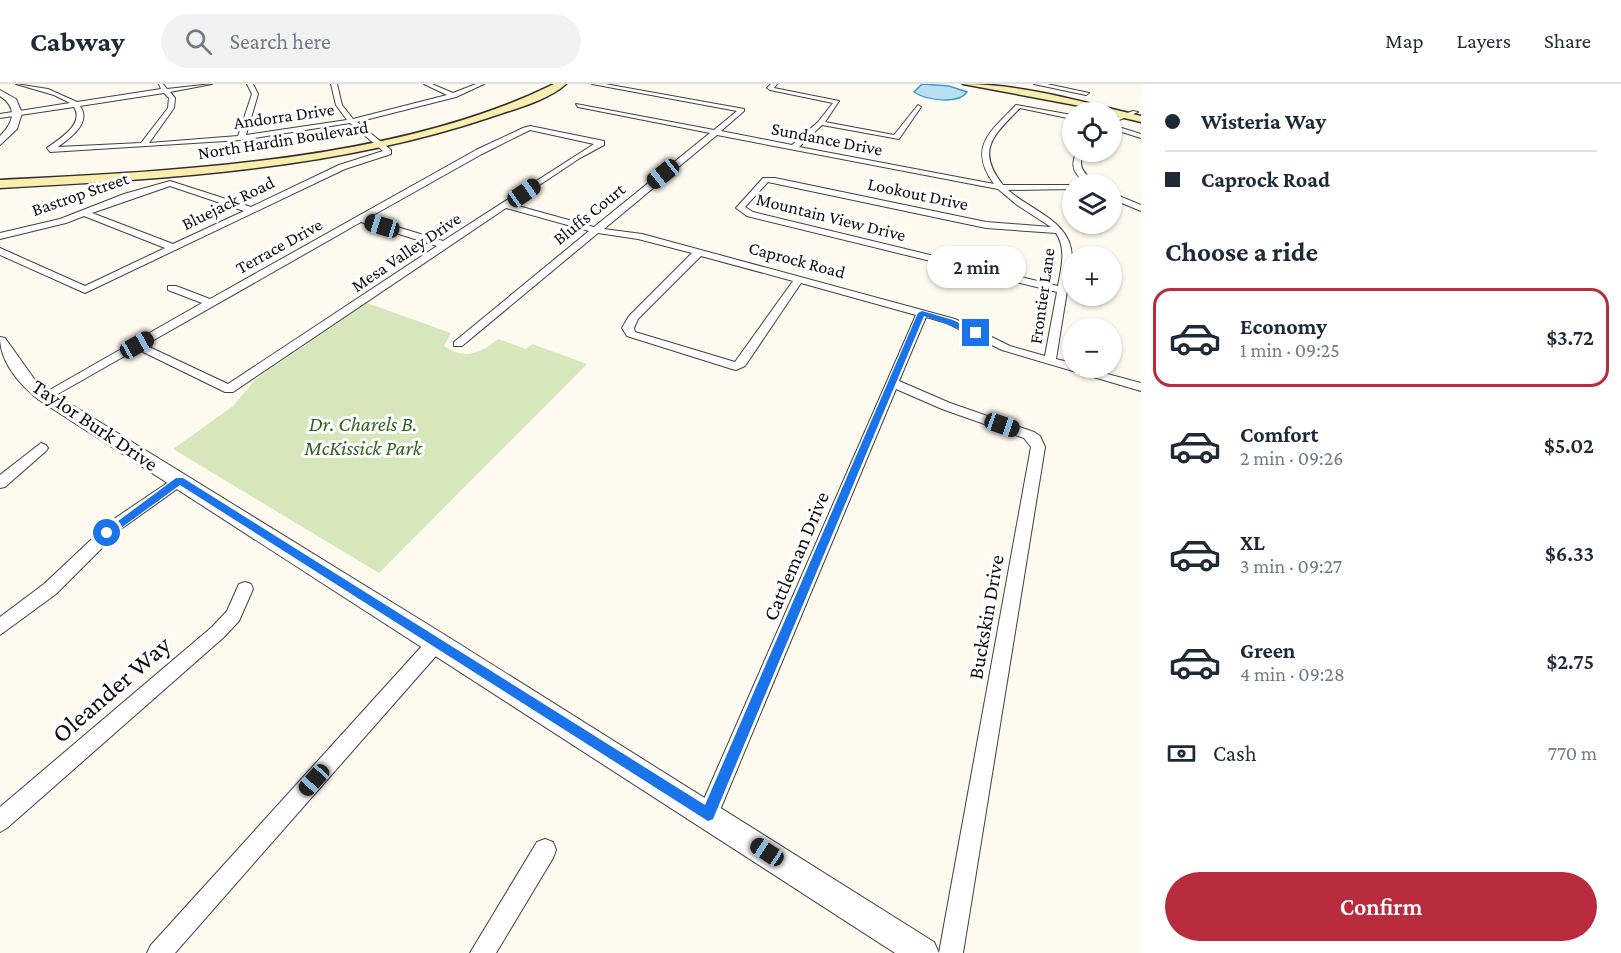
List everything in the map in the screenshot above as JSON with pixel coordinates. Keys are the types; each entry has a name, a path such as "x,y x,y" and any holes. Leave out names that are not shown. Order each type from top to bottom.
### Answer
{"main road":[{"name":"North Hardin Boulevard","path":"0,176 200,163 376,140 465,114 542,84"},
{"name":"North Hardin Boulevard","path":"0,184 142,176 231,167 376,140 493,113 561,84"},
{"path":"968,84 1136,115"},
{"path":"999,84 1136,115"}],"street":[{"path":"19,84 66,98 78,105"},
{"path":"143,146 171,108 172,98 168,91 159,84"},
{"path":"2,116 209,84"},
{"path":"241,138 255,94 250,84"},
{"path":"334,84 333,96 338,106 376,140"},
{"path":"427,84 454,96"},
{"name":"Andorra Drive","path":"78,105 81,116 77,124 50,150 143,146 241,138 353,121 454,96 482,84"},
{"path":"595,84 611,87"},
{"path":"885,84 893,87"},
{"path":"1037,84 1086,93"},
{"path":"603,92 611,87"},
{"name":"Bluffs Court","path":"458,345 594,230 742,110 611,87"},
{"path":"773,87 837,102 820,123 793,148"},
{"path":"0,92 16,105 18,113 14,127 0,142"},
{"name":"Sundance Drive","path":"586,101 578,105 1001,187 1062,187"},
{"path":"0,103 2,116 0,128"},
{"name":"Frontier Lane","path":"1062,115 1021,106 987,141 983,154 1001,187 1011,198 1048,220 1060,231 1067,246"},
{"path":"820,123 896,137 918,107"},
{"name":"Mesa Valley Drive","path":"137,345 229,389 577,156 601,143 530,128"},
{"name":"Terrace Drive","path":"45,396 479,152 530,128"},
{"path":"1122,130 1141,136"},
{"name":"Bluejack Road","path":"0,251 85,290 342,167 388,152 376,140"},
{"name":"Mountain View Drive","path":"770,180 766,180 740,208 744,213 1062,290"},
{"name":"Lookout Drive","path":"770,180 986,225 1060,231"},
{"name":"Bastrop Street","path":"0,236 52,224 127,196 170,183 250,210"},
{"path":"1122,200 1141,207"},
{"name":"Caprock Road","path":"506,205 594,230 639,236 951,321 1006,348 1062,364"},
{"path":"85,213 174,248"},
{"path":"361,219 445,245"},
{"path":"699,252 633,318 628,331 638,337 736,366 741,363 799,279"},
{"path":"172,288 211,303"},
{"name":"Frontier Lane","path":"1050,361 1062,290"},
{"name":"Cattleman Drive","path":"708,815 922,313"},
{"name":"Taylor Burk Drive","path":"2,349 29,384 45,396 437,642 923,953"},
{"name":"Caprock Road","path":"1110,378 1141,387"},
{"name":"Buckskin Drive","path":"893,384 946,406 1029,435 1037,442 1038,447 951,953"},
{"path":"0,483 41,448"},
{"path":"0,627 50,589 116,525 179,480"},
{"name":"Oleander Way","path":"0,821 218,632 233,616 245,590"},
{"path":"159,953 437,642"},
{"path":"482,953 544,850"}],"green space":[{"name":"Dr. Charels B. McKissick Park","path":"367,303 451,333 444,346 459,353 479,351 498,339 526,349 532,344 587,364 379,573 173,449 233,406 256,379"}],"water":[{"path":"922,84 949,86 967,92 957,99 934,99 914,92"}],"route":[{"path":"107,533 179,480 708,815 922,313 951,321 976,333"}]}
